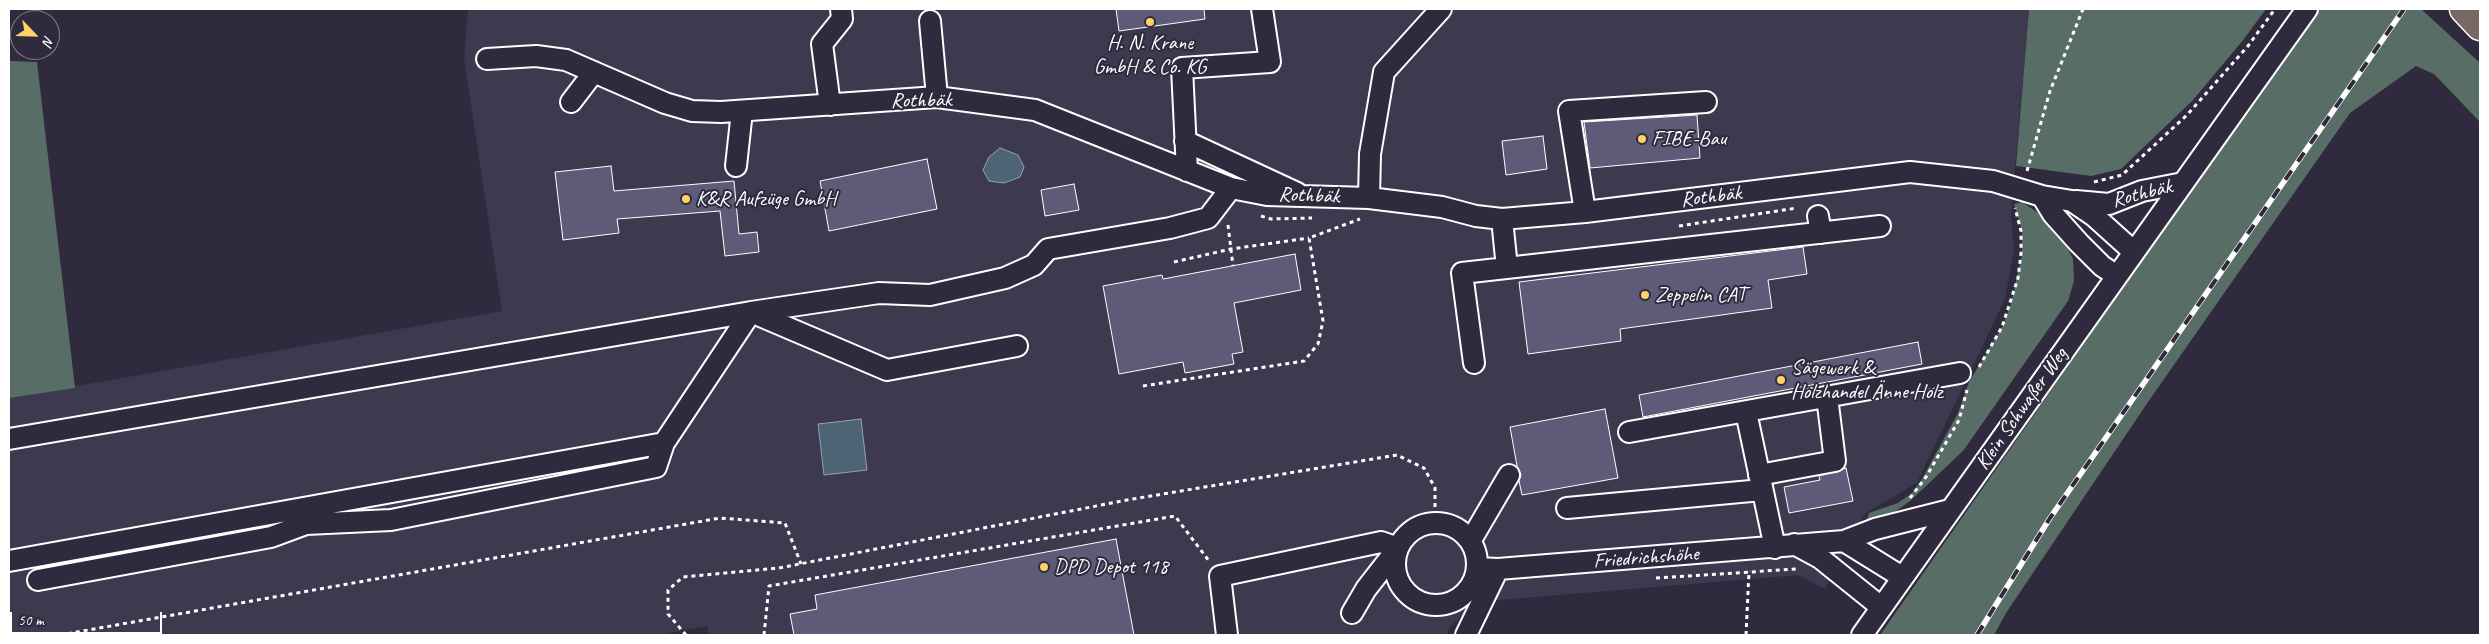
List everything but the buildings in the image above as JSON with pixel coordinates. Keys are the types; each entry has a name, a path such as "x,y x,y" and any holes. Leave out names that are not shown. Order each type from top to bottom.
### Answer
{"highway":[{"path":"2464,9 2480,26"}],"street":[{"path":"830,105 822,44 842,19 841,9"},
{"path":"1187,172 1182,68 1270,62 1262,9"},
{"path":"1369,198 1370,154 1384,72 1441,9"},
{"name":"Klein Schwaßer Weg","path":"1862,635 2307,9"},
{"path":"930,21 937,97"},
{"name":"Rothbäk","path":"487,58 536,56 566,60 665,103 692,111 742,111 937,97 1035,110 1187,172 1228,194 1369,198 1442,207 1476,216 1502,219 1585,212 1910,172 1993,181 2042,196 2109,204 2142,191 2183,184"},
{"path":"571,102 594,72"},
{"path":"1585,212 1569,111 1706,102"},
{"path":"736,166 742,111"},
{"path":"1186,141 1307,197"},
{"path":"9,439 751,312 879,293 930,295 1005,278 1034,265 1048,249 1170,228 1208,218 1228,194"},
{"path":"2042,196 2053,214 2079,243 2102,266 2117,276"},
{"name":"Rothbäk","path":"2072,201 2094,216 2134,252"},
{"path":"1502,219 1507,268"},
{"path":"1474,363 1462,273 1820,224 1880,226"},
{"path":"751,312 887,370 1017,346"},
{"path":"38,580 271,537 306,524 391,520 656,468 664,444 751,312"},
{"path":"1630,432 1960,374"},
{"path":"1566,508 1760,483 1835,462 1827,398"},
{"path":"1746,412 1760,483 1784,546 1820,558 1881,607"},
{"path":"9,561 664,444"},
{"path":"1471,540 1509,475"},
{"name":"Friedrichshöhe","path":"1488,569 1750,550 1844,541 1875,529 1950,510"},
{"path":"1352,613 1366,589 1413,529 1435,522 1456,526 1471,540 1488,569 1466,635"},
{"path":"1844,541 1902,577"},
{"path":"1227,635 1220,576 1381,542 1398,548"},
{"path":"1398,548 1395,572 1406,593 1426,605 1450,604 1469,590 1488,569"}],"path":[{"path":"2035,174 2026,173 2050,91 2083,9"},
{"path":"2090,183 2122,175 2188,115 2248,46 2275,9"},
{"path":"1228,194 1233,266"},
{"path":"2006,207 2014,210"},
{"path":"1679,226 1799,208"},
{"path":"1174,262 1231,249 1309,238 1363,218"},
{"path":"1143,386 1304,361 1318,344 1323,320 1309,238"},
{"path":"686,635 668,614 668,590 683,578 801,564 1127,500 1397,455 1424,468 1435,488 1435,522"},
{"path":"764,635 769,586 1175,516 1220,576"},
{"path":"60,635 720,518 785,523 801,564"},
{"path":"1746,635 1750,550"},
{"path":"1652,579 1796,569 1803,572"}],"shaded area":[{"path":"468,9 2029,9 2011,214 2014,250 2005,299 1917,483 1864,514 1825,589 1798,575 1476,602 1450,627 1446,635 709,635 707,626 659,635 9,635 9,398 502,311 464,58"}],"green space":[{"path":"2029,9 2266,9 2244,39 2193,100 2121,169 2091,176 2016,166"},
{"path":"2318,9 2421,9 2480,63 2480,122 2434,74 2416,66 2350,113 2148,402 2006,613 1994,635 1880,635"},
{"path":"9,61 37,62 75,388 9,398"},
{"path":"2022,202 2056,225 2073,259 2074,281 2068,301 1963,451 1910,501 1896,511 1876,519 1867,519 1869,513 1898,503 1912,493 1922,479 1958,413 1969,382 2002,327 2011,304 2022,255 2022,231 2014,204"}],"water":[{"path":"1000,148 1018,155 1024,167 1020,177 1004,183 989,181 983,170 989,157"},
{"path":"861,419 867,470 824,475 818,424"}],"railway":[{"path":"1977,635 2050,518 2404,9"}],"place":[{"name":"H. N. Krane GmbH & Co. KG","path":"1150,22"},
{"name":"FIBE-Bau","path":"1642,139"},
{"name":"K&R Aufzüge GmbH","path":"686,199"},
{"name":"Zeppelin CAT","path":"1645,295"},
{"name":"Sägewerk & Holzhandel Änne Holz","path":"1781,380"},
{"name":"DPD Depot 118","path":"1044,567"}]}
